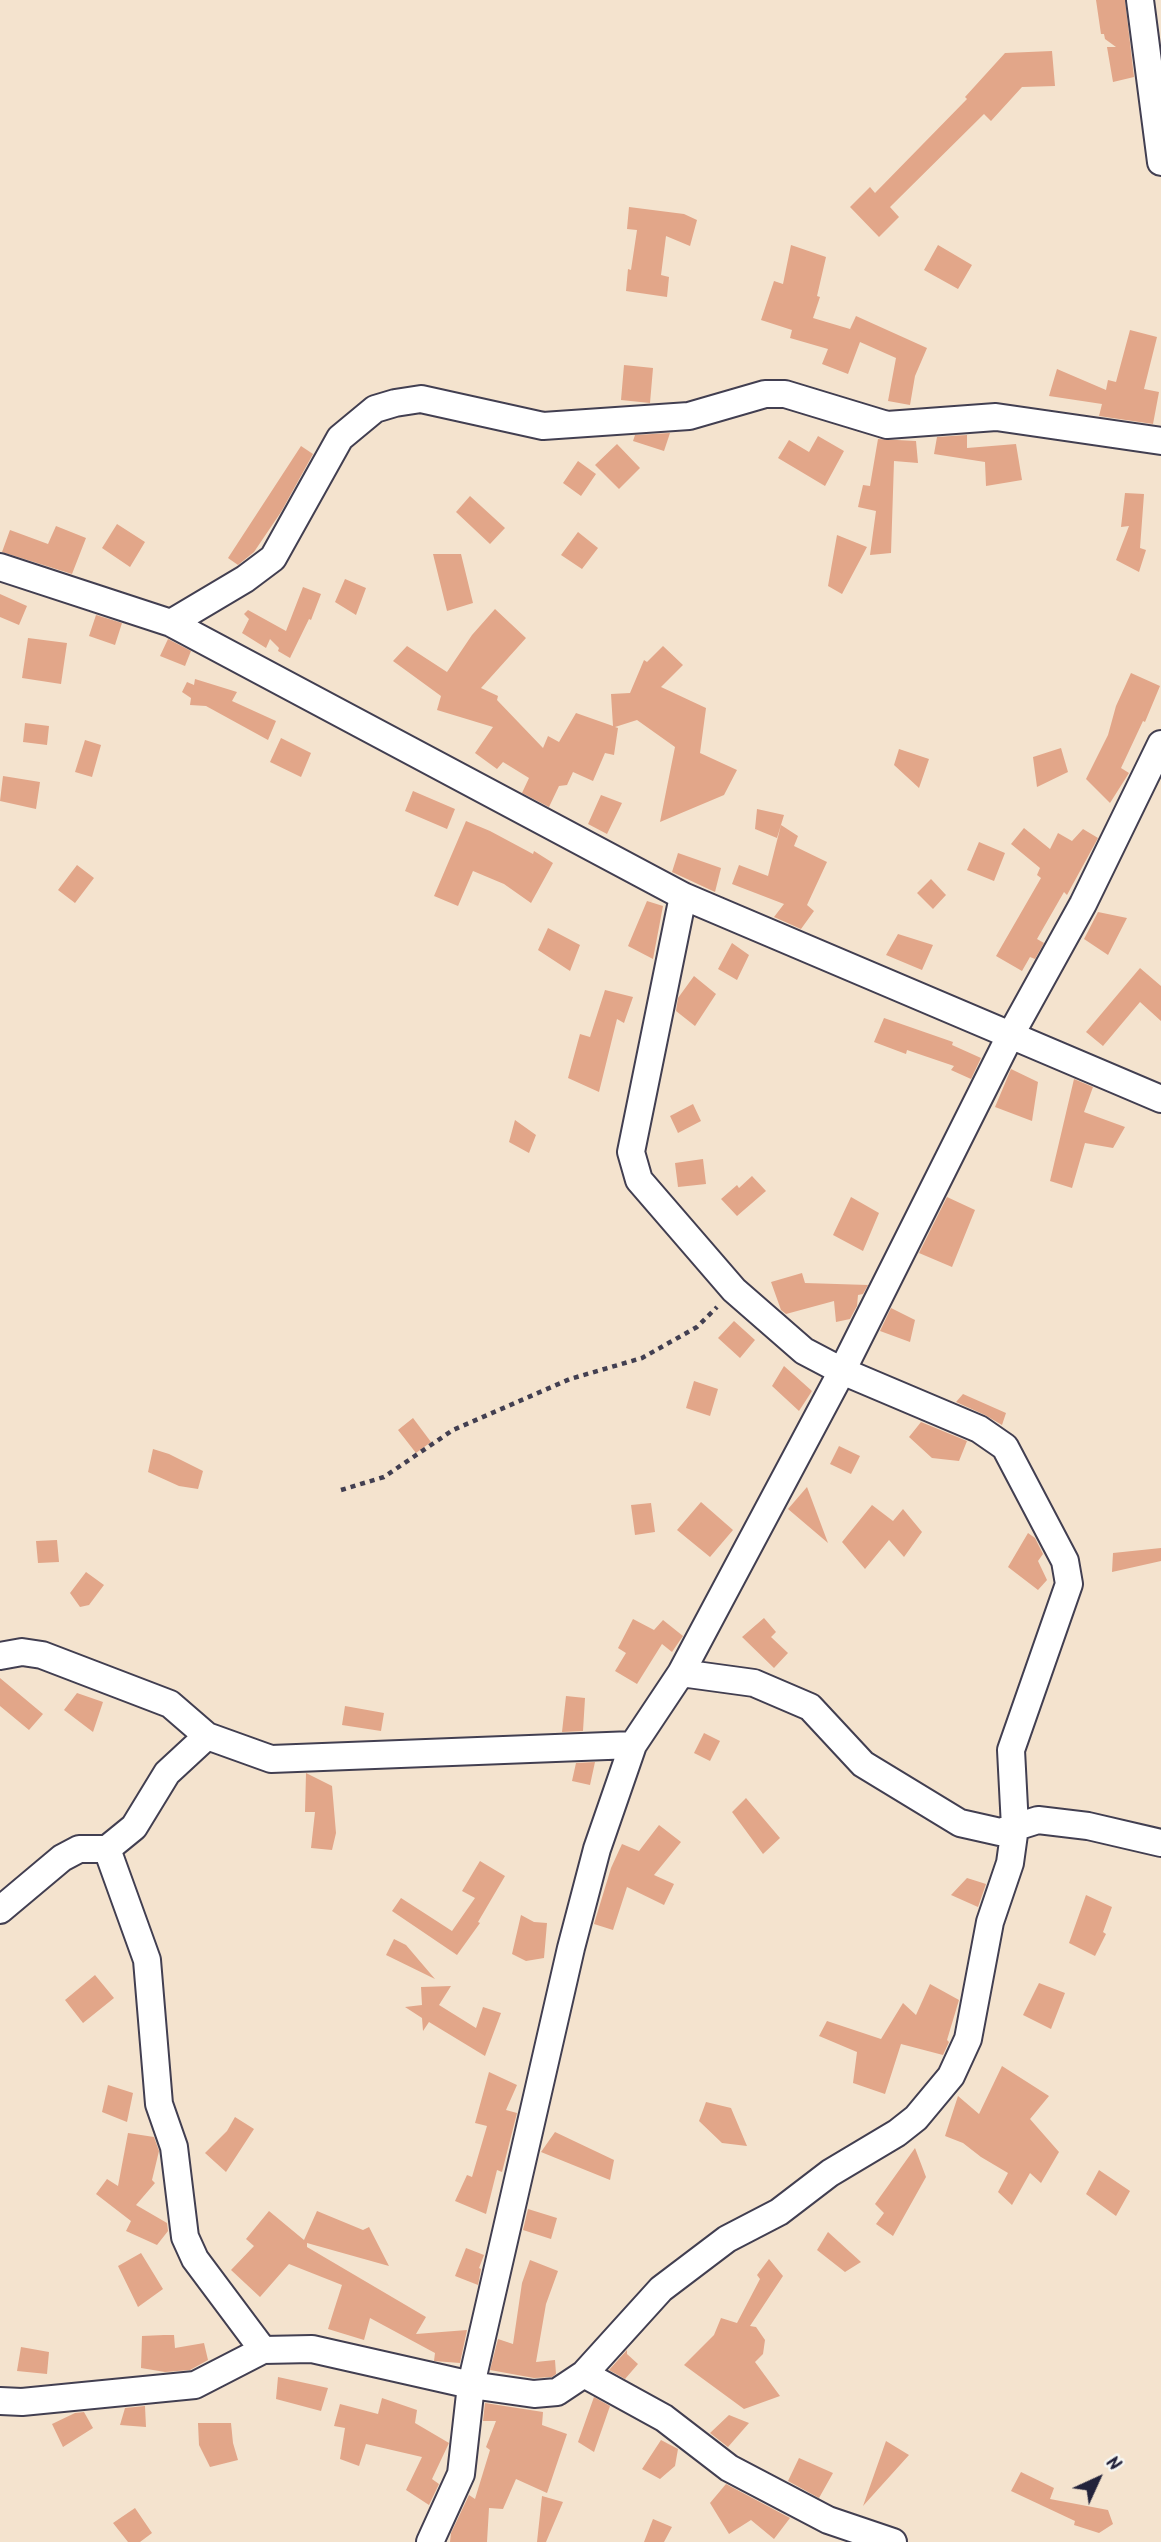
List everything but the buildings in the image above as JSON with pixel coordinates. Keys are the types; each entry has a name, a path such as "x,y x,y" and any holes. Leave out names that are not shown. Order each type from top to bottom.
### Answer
{"street":[{"path":"1140,0 1161,162"},
{"path":"171,622 246,579 273,558 340,438 375,409 395,403 421,399 544,426 689,416 765,394 785,394 887,425 996,417 1161,441"},
{"path":"0,566 171,622 683,896 1161,1099"},
{"path":"430,2542 461,2474 471,2385 574,1936 597,1850 634,1745 681,1673 842,1371 1010,1036 1083,904 1161,744"},
{"path":"0,2401 22,2402 195,2385 263,2350 312,2349 471,2385 534,2394 557,2392 584,2374 661,2289 727,2239 779,2212 830,2173 897,2133 916,2118 951,2076 968,2039 990,1922 1010,1863 1015,1827 1011,1750 1069,1584 1065,1561 1005,1447 979,1429 842,1371 804,1351 734,1290 639,1180 631,1153 683,896"},
{"path":"0,1656 22,1652 42,1655 170,1704 207,1736 271,1759 634,1745"},
{"path":"681,1673 754,1683 810,1707 863,1764 960,1823 1000,1832 1038,1820 1088,1826 1161,1843"},
{"path":"0,1910 62,1858 79,1849 107,1849 134,1827 167,1773 207,1736"},
{"path":"107,1849 147,1960 159,2104 174,2147 185,2237 195,2259 263,2350"},
{"path":"584,2374 664,2418 729,2468 828,2520 893,2542"}],"path":[{"path":"341,1490 384,1476 464,1425 570,1379 642,1359 697,1326 734,1290"}]}
